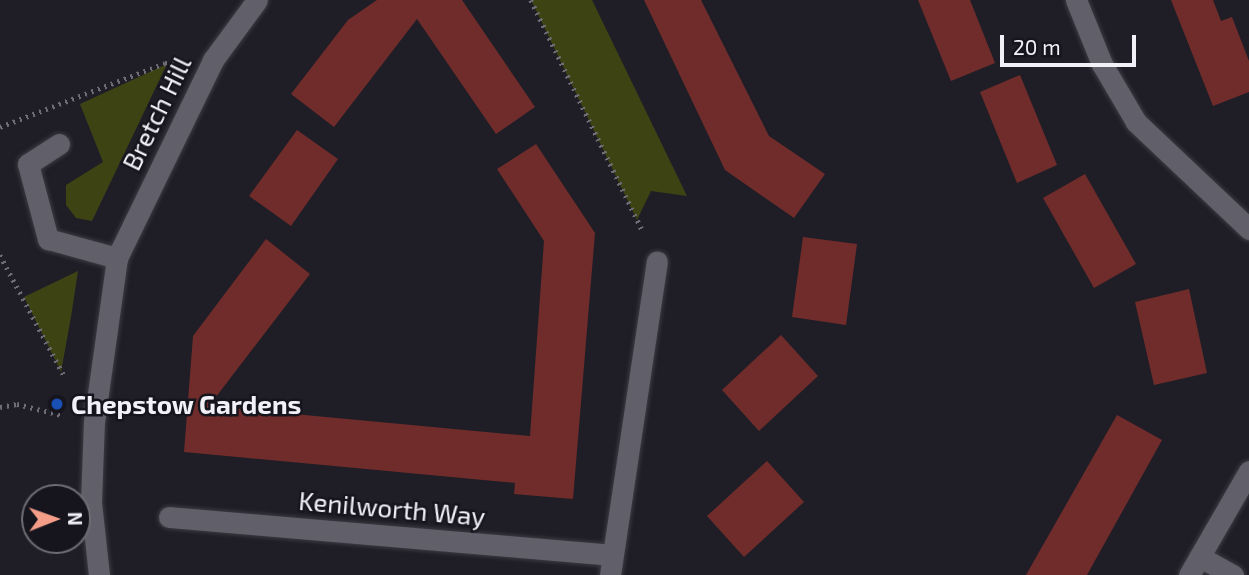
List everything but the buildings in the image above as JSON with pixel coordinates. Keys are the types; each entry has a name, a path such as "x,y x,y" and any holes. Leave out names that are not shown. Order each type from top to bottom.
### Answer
{"street":[{"name":"Bretch Hill","path":"99,575 91,502 94,422 117,258 213,60 257,0"},
{"path":"1076,0 1102,64 1136,122 1249,229"},
{"path":"60,144 28,164 48,239 117,258"},
{"name":"Kenilworth Way","path":"169,517 610,565 657,261"},
{"path":"1233,575 1194,566 1249,471"}],"path":[{"path":"531,0 657,261"},
{"path":"0,127 165,63 213,60"},
{"path":"0,255 58,366 94,422"},
{"path":"0,407 17,404 94,422"}],"green space":[{"path":"531,0 592,0 687,196 651,191 637,220"},
{"path":"167,64 92,221 76,218 66,205 66,185 103,162 80,104"},
{"path":"78,271 71,317 61,372 24,297"}],"place":[{"name":"Chepstow Gardens","path":"57,404"}]}
